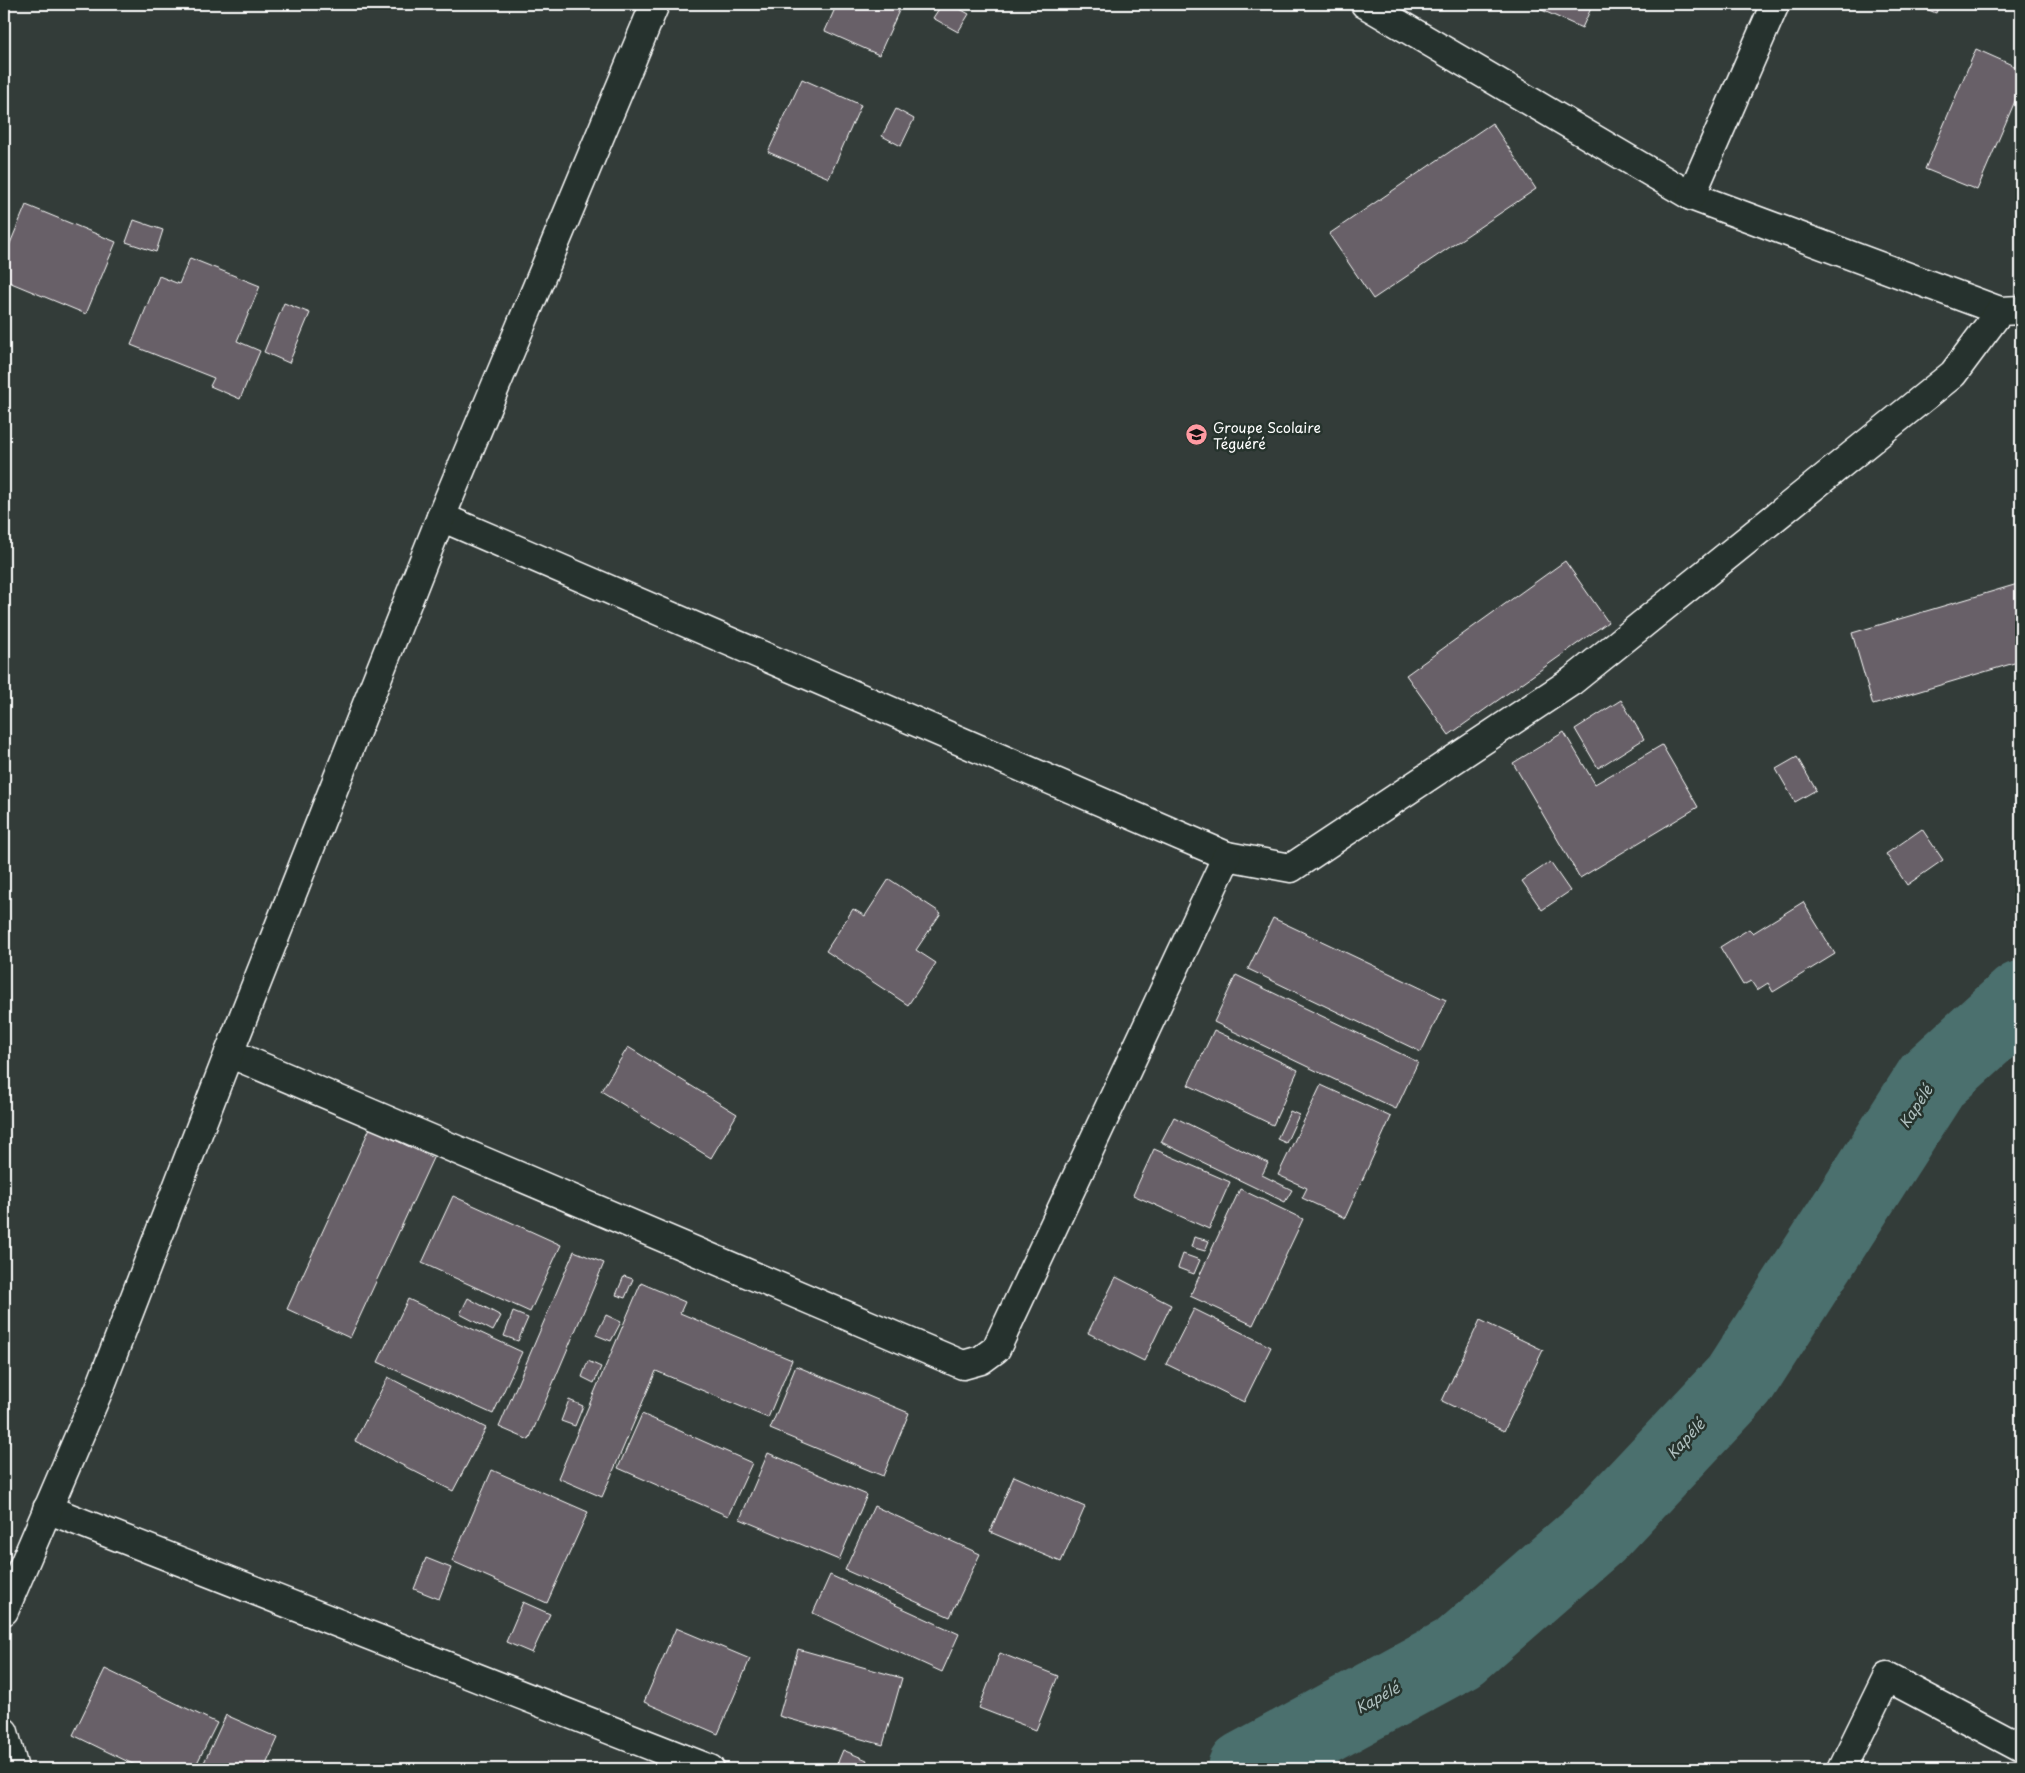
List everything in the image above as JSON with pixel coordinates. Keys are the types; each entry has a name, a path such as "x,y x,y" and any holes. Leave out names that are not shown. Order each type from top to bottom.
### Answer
{"street":[{"path":"4,1611 101,1384 229,1053 441,517 655,4"},
{"path":"441,517 1227,856 1291,868 1572,681 1952,374 2011,310 1691,196 1365,4"},
{"path":"1691,196 1775,4"},
{"path":"229,1053 963,1365 981,1360 996,1349 1227,856"},
{"path":"47,1509 710,1769"},
{"path":"1842,1769 1887,1677 2021,1748"},
{"path":"4,1732 14,1769"}],"building":[{"path":"837,4 902,4 879,55 825,31"},
{"path":"942,4 951,4 969,14 958,32 933,18"},
{"path":"1537,4 1593,4 1582,28 1535,7"},
{"path":"1914,4 1940,4 1936,13"},
{"path":"1976,49 2021,69 2021,87 1977,190 1925,169"},
{"path":"802,79 861,105 829,178 768,152"},
{"path":"896,109 914,119 901,146 882,136"},
{"path":"1492,123 1536,189 1373,299 1329,234"},
{"path":"26,205 116,242 86,314 4,280 4,258"},
{"path":"134,220 163,230 156,252 126,242"},
{"path":"190,258 260,286 237,341 260,351 240,399 210,386 214,378 131,345 159,276 179,284"},
{"path":"284,303 310,313 289,363 264,352"},
{"path":"1565,561 1608,622 1449,735 1406,675"},
{"path":"2021,583 2021,661 1873,705 1852,633"},
{"path":"1621,700 1644,739 1598,768 1575,729"},
{"path":"1564,732 1595,784 1662,745 1698,807 1580,878 1513,763"},
{"path":"1797,757 1816,790 1795,802 1776,769"},
{"path":"1922,829 1943,860 1907,885 1886,854"},
{"path":"1550,862 1570,891 1542,910 1522,881"},
{"path":"889,879 941,913 916,950 936,963 908,1005 826,951 853,909 865,916"},
{"path":"1803,902 1835,954 1773,992 1768,983 1757,990 1751,981 1743,985 1720,947 1749,929 1753,933"},
{"path":"1273,918 1446,1000 1421,1052 1248,969"},
{"path":"1236,975 1418,1062 1396,1109 1214,1022"},
{"path":"1214,1030 1298,1070 1273,1125 1188,1085"},
{"path":"628,1047 737,1114 711,1158 601,1091"},
{"path":"1321,1085 1391,1117 1345,1218 1302,1198 1307,1188 1278,1175"},
{"path":"1290,1111 1299,1115 1286,1143 1277,1139"},
{"path":"1174,1117 1268,1163 1262,1175 1292,1190 1285,1202 1161,1142"},
{"path":"370,1128 433,1158 350,1338 287,1309"},
{"path":"1154,1149 1230,1182 1209,1229 1133,1195"},
{"path":"1240,1189 1303,1219 1253,1325 1190,1296"},
{"path":"453,1196 561,1245 530,1312 422,1263"},
{"path":"1194,1237 1209,1241 1205,1251 1191,1247"},
{"path":"574,1251 604,1263 529,1440 499,1427"},
{"path":"1183,1254 1200,1260 1194,1274 1178,1268"},
{"path":"624,1276 633,1279 625,1298 616,1295"},
{"path":"1116,1277 1171,1305 1144,1361 1088,1333"},
{"path":"641,1283 685,1302 680,1313 792,1360 768,1418 656,1371 602,1497 558,1478"},
{"path":"468,1298 501,1316 493,1331 460,1314"},
{"path":"408,1299 522,1352 493,1414 378,1362"},
{"path":"1194,1309 1271,1347 1244,1402 1166,1364"},
{"path":"513,1312 528,1318 518,1341 504,1336"},
{"path":"606,1315 621,1322 611,1341 596,1335"},
{"path":"1480,1320 1543,1350 1504,1431 1442,1401"},
{"path":"588,1361 601,1367 594,1383 582,1377"},
{"path":"796,1366 909,1413 883,1476 770,1429"},
{"path":"388,1377 486,1428 453,1491 355,1441"},
{"path":"569,1400 583,1406 575,1426 561,1421"},
{"path":"642,1414 752,1463 728,1516 618,1468"},
{"path":"768,1453 867,1495 839,1560 740,1519"},
{"path":"492,1470 588,1512 547,1603 452,1561"},
{"path":"1014,1476 1085,1507 1061,1562 990,1532"},
{"path":"874,1506 980,1554 950,1617 845,1570"},
{"path":"426,1558 451,1568 439,1599 414,1589"},
{"path":"830,1575 959,1634 942,1672 813,1613"},
{"path":"523,1602 550,1614 532,1653 506,1642"},
{"path":"676,1628 750,1659 718,1734 644,1702"},
{"path":"798,1649 902,1678 883,1745 779,1716"},
{"path":"1000,1653 1058,1676 1036,1730 979,1708"},
{"path":"105,1669 217,1723 194,1769 143,1769 73,1735"},
{"path":"226,1715 278,1738 264,1769 201,1769"},
{"path":"843,1750 867,1760 863,1769 835,1769"}],"waterway":[{"name":"Kapélé","path":"1245,1769 1460,1652 1595,1534 1739,1381 1933,1079 2021,999"}],"place":[{"name":"Groupe Scolaire Téguéré","path":"1197,435"}]}
